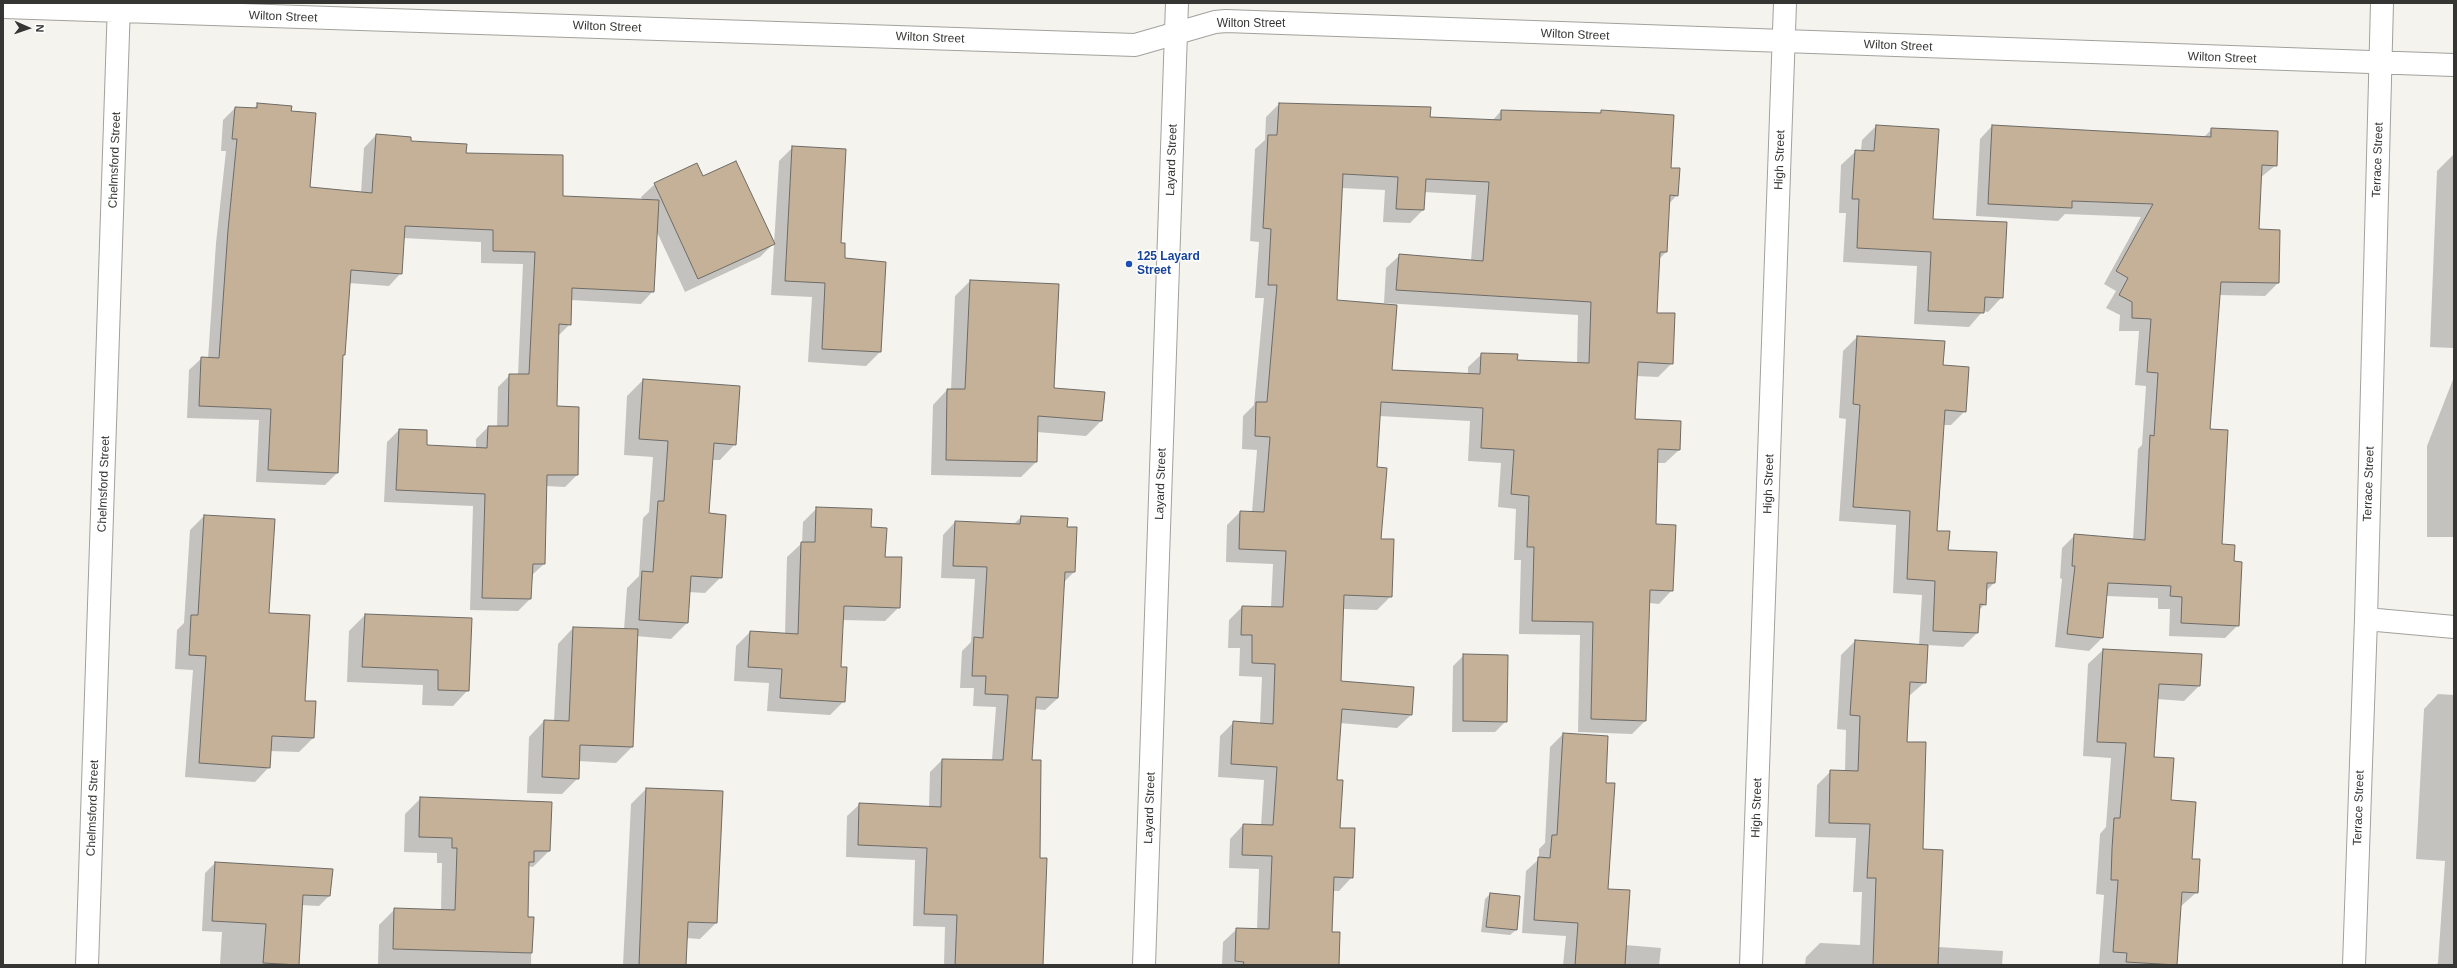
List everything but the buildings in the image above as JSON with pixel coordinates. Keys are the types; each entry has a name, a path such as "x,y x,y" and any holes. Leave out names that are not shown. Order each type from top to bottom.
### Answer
{"street":[{"name":"Layard Street","path":"1144,965 1178,3"},
{"name":"High Street","path":"1751,965 1785,3"},
{"name":"Terrace Street","path":"2354,965 2366,619 2382,3"},
{"name":"Wilton Street","path":"3,7 119,7 1135,45 1176,33 1226,22 2454,66"},
{"name":"Chelmsford Street","path":"87,965 119,7"},
{"path":"2366,619 2454,627"}],"place":[{"name":"125 Layard Street","path":"1129,264"}]}
